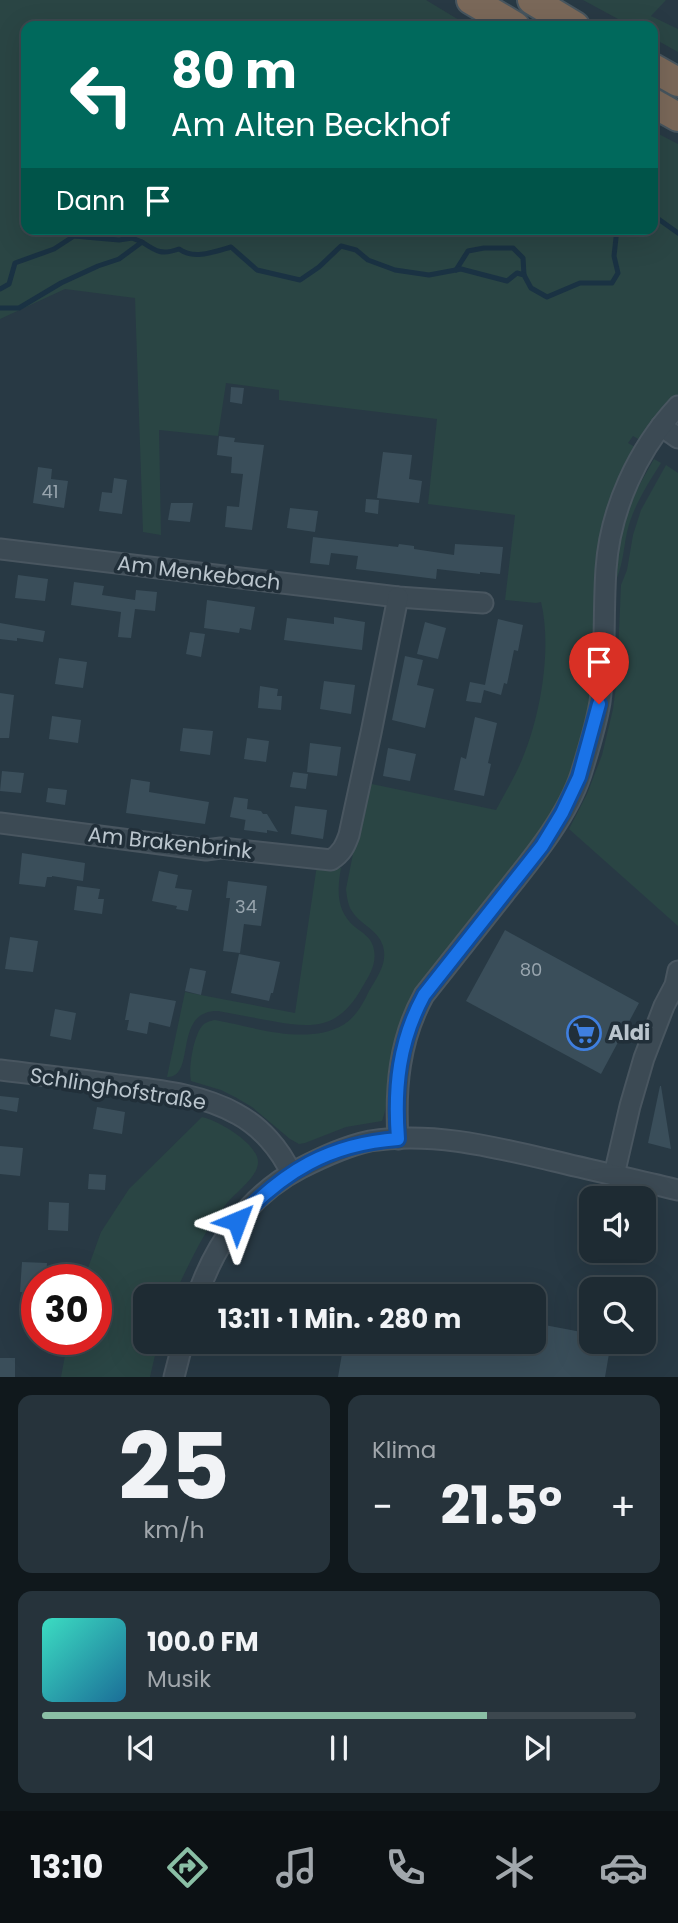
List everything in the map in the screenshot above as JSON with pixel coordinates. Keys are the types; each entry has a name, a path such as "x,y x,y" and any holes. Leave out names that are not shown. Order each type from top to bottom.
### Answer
{"highway":[{"path":"471,0 507,21"},
{"path":"532,0 567,21"},
{"path":"658,71 678,82"},
{"path":"658,106 678,117"}],"street":[{"path":"398,1139 399,1068 414,1013 424,995 542,846 579,777 599,704 605,644 606,567 611,534 625,486 661,426 678,406"},
{"path":"661,426 678,438"},
{"name":"Am Menkebach","path":"0,549 398,597 483,603"},
{"name":"Am Brakenbrink","path":"0,823 206,850 221,848 321,860 339,855 349,835 398,597"},
{"path":"614,1175 644,1058 675,985 678,971"},
{"name":"Schlinghofstraße","path":"0,1070 135,1087 179,1094 207,1102 239,1115 252,1124 284,1159 291,1173"},
{"path":"202,1284 212,1259 237,1221 259,1198 291,1173 323,1157 373,1141 460,1141 678,1190"},
{"path":"174,1377 180,1354"}],"green space":[{"path":"0,0 426,0 461,21 21,21 21,235 658,235 658,134 678,144 678,394 657,416 640,440 633,436 628,443 635,447 619,478 608,513 595,675 584,740 557,807 536,841 463,935 392,1072 382,1121 346,1127 299,1144 235,1097 191,1081 193,1051 200,1028 211,1021 280,1033 313,1034 343,1025 361,1006 384,958 381,941 352,911 346,889 367,783 496,810 529,740 540,701 545,659 541,602 505,600 515,515 428,504 437,419 279,400 279,390 226,383 218,436 159,430 161,535 143,532 135,298 65,289 0,319"},
{"path":"583,0 666,0 651,16 678,29 678,52 658,41 658,21 622,21"},
{"path":"654,459 661,463 633,514 614,585 616,546 628,505"},
{"path":"666,465 678,473 678,926 569,829 587,794 602,755 613,709 621,585 627,570 633,535 641,510"},
{"path":"317,865 341,868 341,907 349,921 373,946 375,957 372,967 354,1000 335,1018 313,1025 287,1024 218,1011 204,1014 195,1021 190,1032 181,1067 176,1074 167,1077 185,992 295,1013"},
{"path":"202,1117 227,1128 244,1141 252,1148 258,1162 251,1179 227,1203 211,1225 179,1284 133,1284 133,1354 155,1354 150,1377 61,1377 65,1355 112,1355 112,1264 89,1264 101,1232 129,1189"}],"building":[{"path":"231,387 244,388 242,404 230,402"},
{"path":"219,436 235,438 234,442 264,445 252,530 225,527 227,506 239,507 243,474 231,473 232,457 217,455"},
{"path":"383,452 412,455 409,479 422,481 419,503 377,498"},
{"path":"38,467 52,469 51,479 68,481 64,508 33,503"},
{"path":"114,478 127,480 122,514 99,511 102,492 112,493"},
{"path":"366,499 379,500 378,514 365,512"},
{"path":"171,503 193,503 190,522 168,520"},
{"path":"290,508 318,511 315,532 287,528"},
{"path":"313,537 398,547 399,544 454,555 455,544 503,547 500,574 437,569 436,579 356,569 358,556 331,553 329,565 310,563"},
{"path":"18,575 48,579 45,601 15,598"},
{"path":"74,582 104,586 102,595 135,600 136,590 157,592 155,611 135,609 131,638 118,637 121,612 71,605"},
{"path":"207,600 255,607 251,630 240,628 239,633 204,628"},
{"path":"334,617 365,622 362,650 284,640 287,618 334,624"},
{"path":"498,619 523,625 518,651 514,650 507,684 504,683 501,695 484,690 481,703 466,701 470,682 485,685"},
{"path":"425,622 446,628 438,659 417,654"},
{"path":"0,623 45,631 43,642 17,638 17,641 0,639"},
{"path":"190,632 205,634 201,657 186,654"},
{"path":"405,656 423,660 417,685 434,689 425,728 392,720"},
{"path":"59,658 87,662 83,688 55,684"},
{"path":"324,681 355,685 351,714 320,709"},
{"path":"260,686 278,689 277,696 282,696 281,710 258,708"},
{"path":"0,693 14,695 9,738 0,738"},
{"path":"52,716 81,720 78,743 49,739"},
{"path":"475,717 497,723 484,796 454,790 461,757 466,759"},
{"path":"183,728 213,731 210,755 180,751"},
{"path":"247,738 269,741 266,762 244,759"},
{"path":"310,743 341,747 337,776 307,772"},
{"path":"388,748 416,754 410,781 383,776"},
{"path":"2,771 24,773 21,793 0,791"},
{"path":"293,772 308,774 306,789 290,787"},
{"path":"131,779 150,782 149,792 209,802 205,824 126,813"},
{"path":"48,788 67,790 65,805 46,802"},
{"path":"234,797 248,799 247,809 267,814 278,832 244,830 246,820 230,817"},
{"path":"295,806 327,810 323,839 291,834"},
{"path":"22,853 85,863 83,881 52,876 47,877 45,887 19,884"},
{"path":"159,871 178,875 175,888 192,890 188,911 152,901"},
{"path":"228,881 267,886 261,926 244,924 240,953 223,951 230,898 226,898"},
{"path":"77,886 100,889 98,899 104,899 102,914 74,910"},
{"path":"505,930 639,1003 601,1074 466,1001"},
{"path":"10,937 38,941 33,972 5,969"},
{"path":"239,954 280,962 269,1001 231,993"},
{"path":"190,968 206,971 201,995 185,991"},
{"path":"130,993 176,1001 170,1027 149,1022 147,1034 127,1030 129,1020 125,1020"},
{"path":"55,1009 76,1013 71,1040 50,1036"},
{"path":"661,1086 671,1149 648,1143"},
{"path":"0,1096 19,1098 17,1112 0,1109"},
{"path":"97,1107 125,1112 122,1134 93,1129"},
{"path":"0,1146 23,1148 20,1176 0,1174"},
{"path":"89,1174 106,1175 105,1190 88,1189"},
{"path":"49,1202 69,1203 68,1231 48,1230"},
{"path":"22,1262 47,1263 47,1264"},
{"path":"546,1325 579,1332 579,1354 609,1354 605,1377 338,1377 342,1354 546,1354"},
{"path":"0,1358 15,1358 15,1377 0,1377"}],"waterway":[{"path":"658,219 678,233"},
{"path":"0,308 19,308 61,283 119,259 142,242 160,251 179,249 198,255 231,247 257,270 300,280 319,267 341,246 356,250 368,260 395,270 429,275 461,269 507,281 517,273 524,275 531,288 547,297 580,283 612,283 618,273 614,256 616,235"},
{"path":"0,289 9,284 15,263 54,249 74,236 119,240 132,238 142,242"},
{"path":"456,270 468,251 513,248 523,258 524,275"}],"place":[{"name":"Aldi","path":"584,1033"}],"route":[{"path":"237,1221 259,1198 291,1173 346,1148 373,1141 398,1139 399,1068 414,1013 424,995 542,846 562,813 579,777 599,704"}]}
